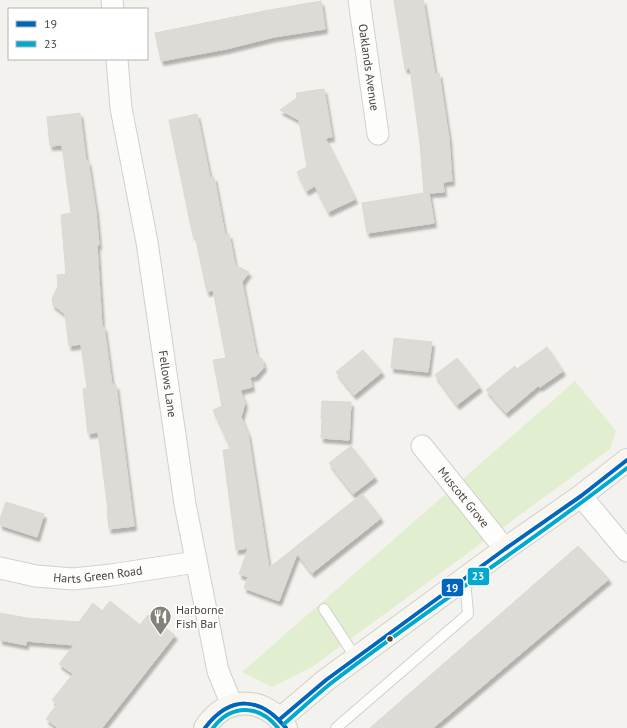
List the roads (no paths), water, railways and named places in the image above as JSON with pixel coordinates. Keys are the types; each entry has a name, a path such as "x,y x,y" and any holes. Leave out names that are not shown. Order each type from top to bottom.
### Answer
{"street":[{"name":"Oaklands Avenue","path":"359,0 378,134"},
{"name":"Fellows Lane","path":"117,60 121,108 147,242 185,504 218,671 232,705"},
{"name":"Muscott Grove","path":"422,446 505,549"},
{"path":"205,728 209,720 219,711 232,705 245,703 258,705 270,710 283,724 326,680 465,580 505,549 581,496 627,460"},
{"path":"581,496 627,551"},
{"name":"Harts Green Road","path":"0,568 36,576 73,579 111,575 196,562"}],"lane":[{"path":"336,728 468,614 465,580"},
{"path":"324,609 356,658"}],"place":[{"name":"Harborne Fish Bar","path":"160,636"}]}
